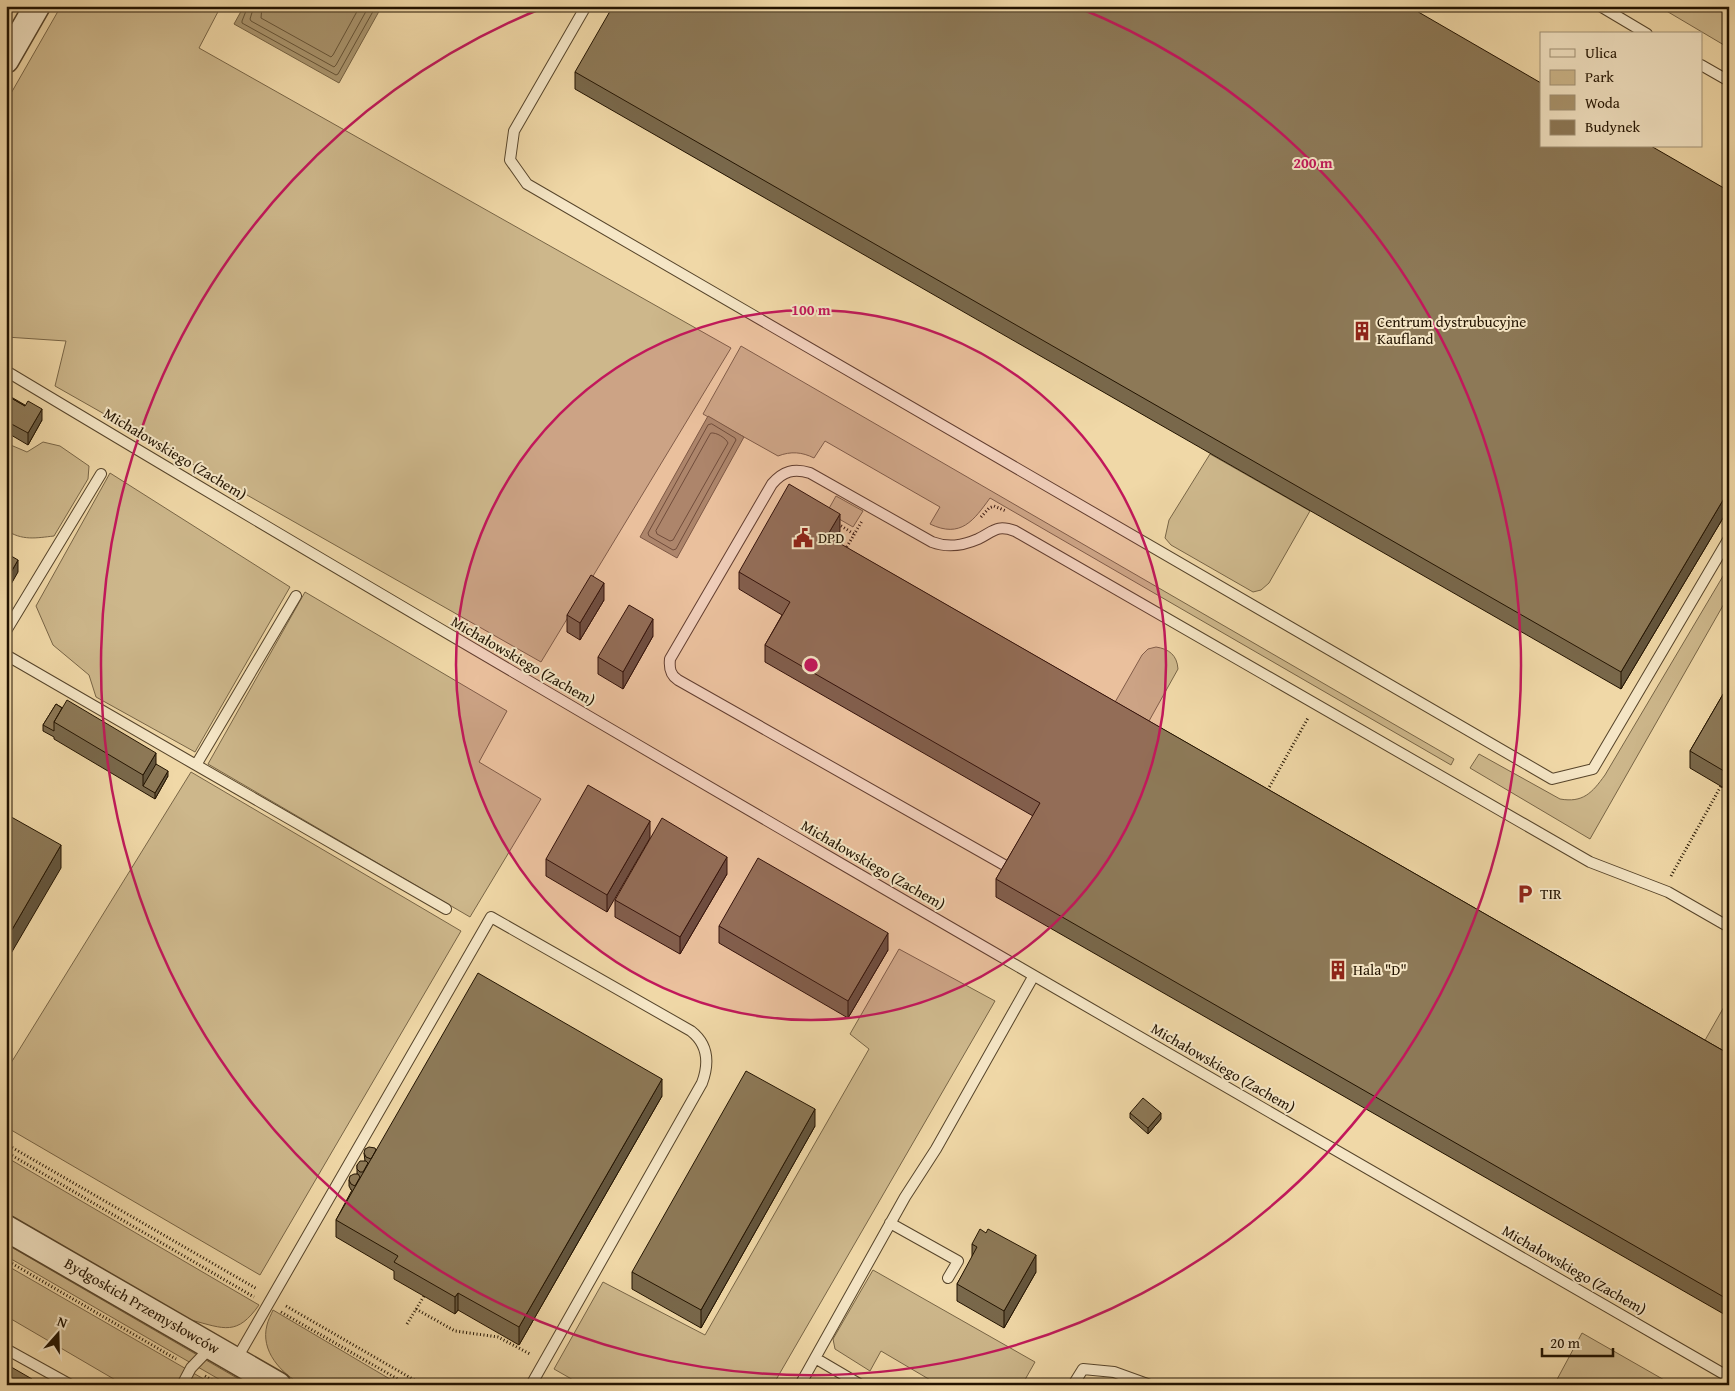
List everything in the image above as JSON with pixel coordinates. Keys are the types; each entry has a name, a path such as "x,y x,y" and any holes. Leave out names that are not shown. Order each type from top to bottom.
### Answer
{"street":[{"path":"6,60 37,6"},
{"name":"Bydgoskich Przemysłowców","path":"6,1228 278,1385"}],"lane":[{"path":"586,6 514,131 510,160 527,184 1552,778 1593,768 1729,538"},
{"path":"1600,6 1644,32"},
{"path":"1702,66 1729,81"},
{"name":"Michałowskiego (Zachem)","path":"6,371 321,560 1033,976 1729,1377"},
{"path":"1006,866 672,675 670,659 772,484 784,473 792,470 810,473 932,542 942,545 963,545 981,538 994,529 1014,530 1590,862 1668,892 1729,927"},
{"path":"6,631 101,474"},
{"path":"196,765 296,596"},
{"path":"6,655 446,909"},
{"path":"236,1360 492,917 691,1031 701,1040 706,1055 706,1069 702,1083 531,1385"},
{"path":"800,1385 890,1223 936,1149 1033,976"},
{"path":"890,1223 958,1261 948,1278"},
{"path":"182,1385 191,1368 211,1346"},
{"path":"6,1349 70,1385"},
{"path":"815,1358 861,1385"},
{"path":"1073,1385 1083,1369 1114,1372 1150,1385"}],"path":[{"path":"830,519 854,534"},
{"path":"1265,794 1316,704"},
{"path":"1670,878 1721,786"},
{"path":"6,1144 408,1385"},
{"path":"6,1152 423,1385"},
{"path":"6,1260 220,1385"},
{"path":"407,1324 424,1296"},
{"path":"416,1309 455,1332 503,1338 544,1362"}],"green space":[{"path":"61,6 221,6 199,48 731,348 541,662 55,386 66,341 6,337 6,102"},
{"path":"1658,6 1729,6 1729,48"},
{"path":"741,346 1454,759 1451,765 990,498 966,525 950,529 941,528 930,524 940,507 825,441 814,458 796,453 778,456 703,414"},
{"path":"43,442 60,446 89,466 88,479 54,536 35,538 18,536 6,530 6,443 27,452"},
{"path":"1210,454 1310,511 1269,583 1261,590 1253,592 1171,545 1165,538 1169,520"},
{"path":"110,473 290,587 195,752 96,697 89,675 53,645 36,606"},
{"path":"836,496 863,511 853,527 827,512"},
{"path":"1729,566 1729,595 1590,839 1470,768 1479,754 1560,799 1581,798 1591,792 1605,775"},
{"path":"305,592 507,711 479,762 541,799 470,917 208,764"},
{"path":"1156,647 1165,649 1174,656 1178,669 1144,730 1110,711 1142,655 1148,649"},
{"path":"191,772 461,931 260,1275 6,1127 6,1071"},
{"path":"899,949 995,1001 773,1385 582,1385 554,1369 603,1282 705,1335 869,1049 850,1034"},
{"path":"1729,998 1729,1057 1704,1042"},
{"path":"6,1157 259,1305 244,1322 230,1328 191,1320 6,1213"},
{"path":"6,1244 249,1385 229,1385 6,1256"},
{"path":"6,1265 214,1385 124,1385 6,1316"},
{"path":"873,1270 1035,1362 1022,1385 930,1385 932,1381 881,1351 870,1371 835,1349 833,1339"},
{"path":"273,1310 400,1385 302,1385 280,1368 269,1352 266,1335 267,1323"},
{"path":"1582,1333 1673,1385 1554,1385"}],"water":[{"path":"244,6 382,6 339,83 234,24"},
{"path":"708,416 744,437 677,558 640,537"}],"building":[{"name":"Centrum dystrubucyjne Kaufland","path":"613,6 1408,6 1540,82 1540,148 1654,148 1729,191 1729,490 1621,672 575,72"},
{"path":"6,395 25,405 25,406"},
{"path":"6,395 25,406 28,401 42,409 28,433 6,421"},
{"name":"Hala \"D\"","path":"789,484 840,514 827,536 1729,1054 1729,1300 996,879 1040,803 765,645 790,602 739,572"},
{"path":"6,553 18,560 6,581"},
{"path":"591,575 604,583 580,623 567,615"},
{"path":"629,605 653,619 623,672 598,657"},
{"path":"1729,684 1729,774 1690,751"},
{"path":"67,700 156,753 143,775 54,722"},
{"path":"56,704 62,708 54,722 54,731 43,725"},
{"path":"156,764 168,771 155,793 143,786"},
{"path":"588,785 650,821 607,895 546,859"},
{"path":"6,814 61,845 6,940"},
{"path":"662,818 727,857 680,937 615,900"},
{"path":"758,858 888,933 848,1001 719,926"},
{"path":"478,973 662,1079 519,1327 458,1293 455,1297 394,1262 398,1256 336,1220"},
{"path":"746,1071 815,1109 701,1310 632,1272"},
{"path":"1143,1098 1161,1113 1148,1128 1130,1113"},
{"path":"369,1147 376,1150 371,1159 366,1157 364,1153 365,1149"},
{"path":"360,1161 368,1163 363,1172 357,1169"},
{"path":"358,1174 360,1177 355,1186 349,1180 350,1176"},
{"path":"980,1229 986,1233 988,1229 1036,1255 1004,1311 957,1284 977,1247 972,1244"},
{"path":"6,1364 32,1379 29,1385 6,1385"}],"place":[{"name":"Centrum dystrubucyjne Kaufland","path":"1362,331"},
{"name":"DPD","path":"803,538"},
{"name":"TIR","path":"1525,894"},
{"name":"Hala \"D\"","path":"1338,970"}]}
